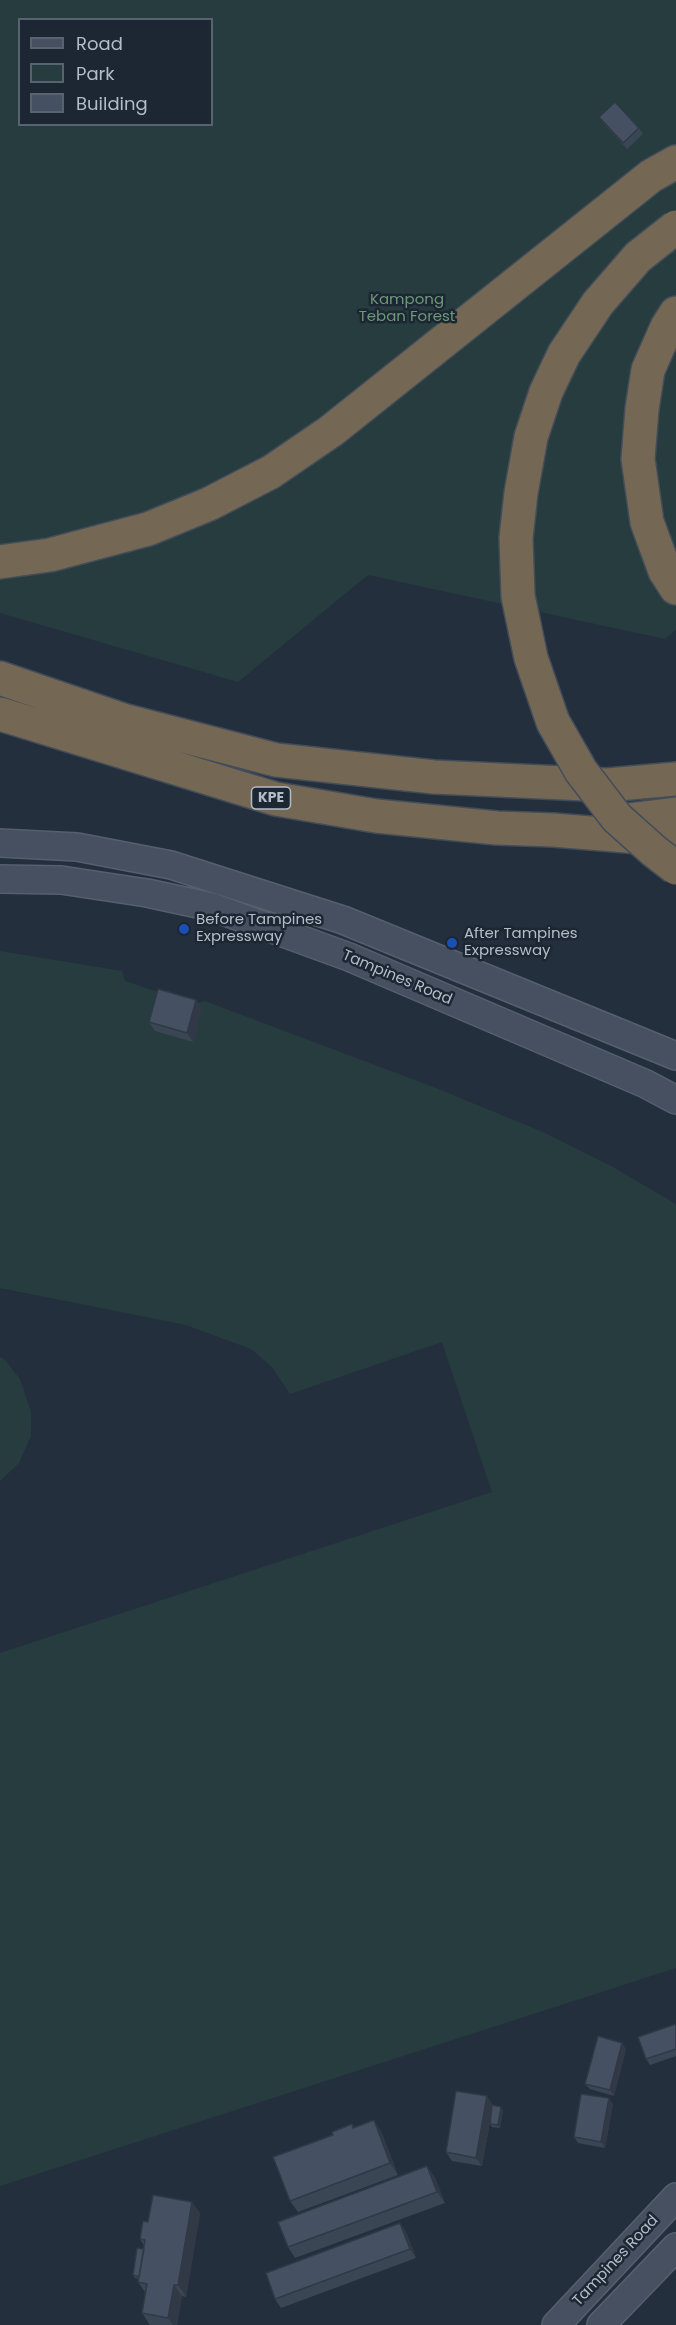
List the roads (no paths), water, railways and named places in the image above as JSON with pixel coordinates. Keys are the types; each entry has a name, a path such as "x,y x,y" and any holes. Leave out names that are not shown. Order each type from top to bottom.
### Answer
{"highway":[{"path":"0,562 50,555 148,529 209,504 271,472 331,431 651,176 676,162"},
{"path":"605,212 676,188"},
{"path":"676,227 638,257 598,303 564,354 546,392 531,437 516,538 518,596 531,658 553,722 581,771 617,818 676,868"},
{"path":"676,313 667,327 648,370 638,459 647,522 665,571 676,588"},
{"path":"0,678 126,721 276,760 446,778 607,785 676,779"},
{"name":"KPE","path":"0,714 276,800 376,816 497,828 553,830"},
{"path":"553,830 676,814"},
{"path":"553,830 676,840"}],"main road":[{"path":"0,843 77,847 182,868 344,920 676,1056"},
{"name":"Tampines Road","path":"0,879 61,880 147,893 212,907 349,957 646,1084 676,1100"},
{"name":"Tampines Road","path":"556,2325 676,2196"},
{"path":"601,2325 676,2247"}],"place":[{"name":"Before Tampines Expressway","path":"184,929"},
{"name":"After Tampines Expressway","path":"452,943"}],"park label":[{"name":"Kampong Teban Forest","path":"407,308"}]}
